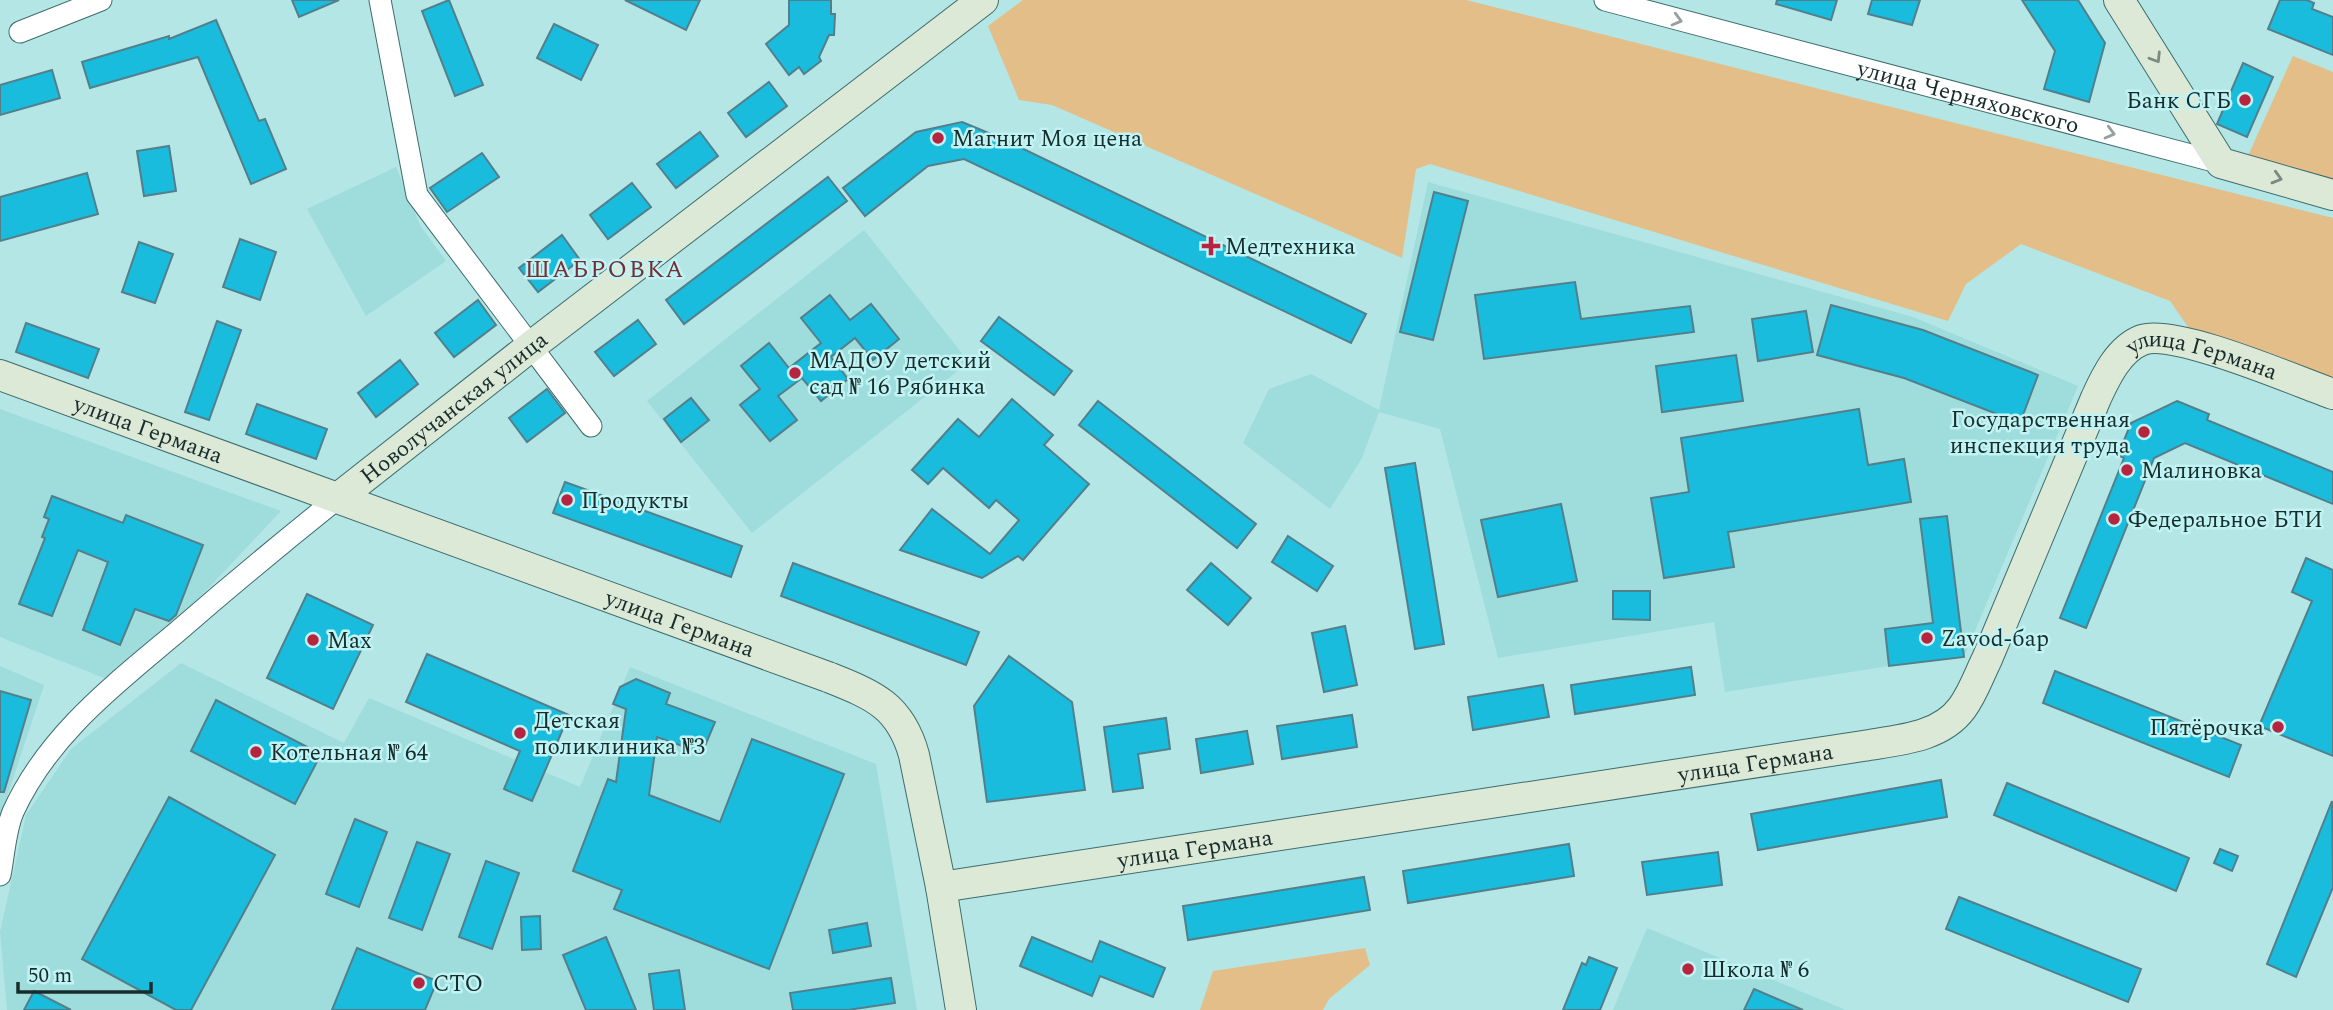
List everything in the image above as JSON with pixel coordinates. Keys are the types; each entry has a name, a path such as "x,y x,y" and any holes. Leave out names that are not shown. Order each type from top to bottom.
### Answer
{"street":[{"path":"20,32 101,0"},
{"path":"380,0 417,195 591,426"},
{"name":"Новолучанская улица","path":"0,875 12,815 33,775 60,737 99,697 338,498 530,347 983,0"},
{"name":"улица Черняховского","path":"1605,0 2333,195"},
{"path":"2119,0 2221,163"},
{"name":"улица Германа","path":"0,375 871,695 894,713 907,734 914,755 940,887 1863,746 1927,733 1948,722 1968,698 1987,659 2104,380 2133,344 2150,338 2189,342 2332,394"},
{"path":"940,887 961,1010"}],"shaded area":[{"path":"1023,0 1466,0 2333,218 2333,382 2193,334 2170,301 2021,244 1966,284 1948,321 1430,164 1416,169 1402,258 1052,105 1019,100 988,26"},
{"path":"2293,56 2333,72 2333,182 2247,158"},
{"path":"396,167 421,227 446,261 366,316 307,209"},
{"path":"1428,182 1913,317 2078,386 1964,657 1725,692 1714,622 1498,658 1440,429 1379,412 1362,458 1330,509 1243,443 1269,389 1311,374 1379,410"},
{"path":"864,230 969,362 752,533 647,401"},
{"path":"0,409 281,511 170,629 109,680 0,637"},
{"path":"181,663 344,743 369,698 580,787 630,667 876,764 917,1010 7,1010 0,932 26,815 71,749"},
{"path":"0,666 44,685 0,824"},
{"name":"Школа № 6","path":"1647,928 1846,1010 1613,1010"},
{"path":"1365,948 1370,965 1329,999 1323,1010 1200,1010 1213,971"}],"building":[{"path":"292,0 339,0 299,17"},
{"path":"449,0 483,85 455,96 422,11"},
{"path":"625,0 700,0 686,30"},
{"path":"789,0 831,0 831,14 835,14 834,35 829,35 819,57 821,61 804,74 799,67 789,75 766,44 789,25"},
{"path":"1777,0 1837,0 1831,20 1776,4"},
{"path":"1872,0 1920,0 1912,25 1868,14"},
{"path":"2022,0 2078,0 2105,43 2089,102 2044,89 2055,51"},
{"path":"2280,0 2307,0 2314,3 2312,9 2333,17 2333,55 2268,29"},
{"path":"216,20 259,121 265,119 286,169 251,184 198,57 90,88 82,62 169,36 169,39"},
{"path":"554,24 598,45 581,80 537,58"},
{"name":"Банк СГБ","path":"2243,63 2273,77 2247,137 2217,124"},
{"path":"52,70 60,98 0,115 0,85"},
{"path":"769,82 787,106 746,137 728,113"},
{"path":"962,122 1003,139 1366,314 1351,343 964,159 928,166 865,216 843,188 916,132"},
{"path":"700,132 718,156 676,188 657,164"},
{"path":"169,146 176,191 144,196 137,151"},
{"path":"482,153 499,177 447,212 430,188"},
{"path":"87,173 98,214 0,241 0,197"},
{"path":"828,177 847,201 684,324 666,300"},
{"path":"632,183 651,207 608,239 590,215"},
{"path":"1434,192 1468,201 1433,340 1400,332"},
{"path":"562,235 580,260 538,292 519,268"},
{"path":"240,239 276,252 260,300 223,287"},
{"path":"139,242 173,254 155,303 122,292"},
{"path":"1575,282 1581,319 1690,306 1694,332 1484,359 1475,295"},
{"name":"МАДОУ детский сад № 16 Рябинка","path":"830,295 850,320 871,304 899,339 873,360 855,338 831,357 848,379 821,401 802,378 778,396 797,420 770,441 740,405 760,389 741,366 769,343 789,368 821,343 801,318"},
{"path":"478,300 496,325 454,357 435,333"},
{"path":"1831,305 1923,330 2038,375 2020,423 1904,378 1817,355"},
{"path":"1806,311 1813,352 1758,361 1752,319"},
{"path":"999,317 1072,371 1054,395 981,341"},
{"path":"638,320 656,344 614,376 595,352"},
{"path":"217,321 241,330 209,420 185,412"},
{"path":"26,323 99,349 88,378 16,352"},
{"path":"1736,355 1743,401 1662,412 1656,366"},
{"path":"400,360 418,384 376,417 358,393"},
{"path":"547,389 565,413 527,442 509,418"},
{"path":"691,398 709,420 681,442 664,419"},
{"path":"1012,399 1053,435 1044,445 1089,484 1023,560 1018,556 982,578 900,550 932,509 990,554 1019,520 996,500 989,508 943,468 928,484 912,470 958,419 979,437"},
{"path":"1098,401 1256,524 1237,548 1079,425"},
{"path":"2177,401 2209,414 2207,420 2333,472 2333,504 2185,443 2154,458 2086,628 2060,618 2124,458 2118,455 2131,423"},
{"path":"257,404 327,429 316,459 246,434"},
{"path":"1859,409 1868,465 1904,459 1911,502 1728,532 1734,567 1664,578 1651,498 1689,492 1681,438"},
{"path":"1415,463 1444,644 1415,649 1385,468"},
{"path":"565,482 742,546 731,577 553,513"},
{"path":"52,496 123,523 126,515 203,545 176,615 169,621 135,609 120,645 83,630 108,562 78,550 52,616 19,604 45,538 42,537 49,519 44,517"},
{"path":"1561,504 1577,581 1498,597 1481,520"},
{"path":"1947,516 1964,657 1889,666 1885,629 1933,623 1920,519"},
{"path":"1288,536 1333,566 1317,591 1272,562"},
{"path":"2306,558 2333,570 2333,756 2259,726 2312,601 2292,592"},
{"path":"793,563 979,632 966,665 781,596"},
{"path":"1211,563 1251,598 1228,625 1187,590"},
{"path":"1613,591 1650,591 1650,620 1613,619"},
{"path":"307,594 373,625 333,709 267,678"},
{"path":"1345,626 1357,685 1324,692 1312,633"},
{"name":"Детская поликлиника №3","path":"427,654 569,715 532,801 504,789 520,751 406,702"},
{"path":"1009,656 1072,702 1085,790 987,802 974,706"},
{"path":"1691,667 1695,695 1575,714 1571,685"},
{"path":"2055,671 2241,745 2229,777 2043,703"},
{"path":"636,679 670,693 666,704 715,722 702,753 657,737 649,795 720,822 752,739 844,774 769,969 614,909 622,890 573,871 608,779 616,782 626,709 613,704 620,687"},
{"path":"1543,685 1549,717 1473,730 1468,697"},
{"path":"0,691 31,700 4,792 0,792"},
{"name":"Котельная № 64","path":"216,700 321,754 295,804 191,751"},
{"path":"1352,715 1357,747 1282,759 1277,726"},
{"path":"1166,718 1170,749 1138,754 1143,788 1113,792 1104,727"},
{"path":"1247,731 1253,764 1201,773 1196,739"},
{"path":"1941,780 1947,817 1758,850 1751,814"},
{"path":"2007,783 2189,858 2176,891 1994,815"},
{"path":"169,797 275,855 191,1010 176,1010 82,959"},
{"path":"2332,801 2333,887 2296,977 2267,964"},
{"path":"355,819 387,832 359,907 326,894"},
{"path":"417,842 450,854 422,930 389,918"},
{"path":"1569,844 1574,876 1408,903 1403,871"},
{"path":"2220,849 2238,856 2232,871 2214,863"},
{"path":"1718,852 1722,885 1647,895 1642,862"},
{"path":"486,861 519,873 492,949 459,937"},
{"path":"1364,877 1370,910 1188,940 1183,906"},
{"path":"1959,897 2141,969 2128,1002 1946,929"},
{"path":"540,916 541,949 522,950 521,917"},
{"path":"867,923 871,946 833,953 829,930"},
{"path":"606,937 636,1010 586,1010 563,955"},
{"path":"1032,937 1092,962 1100,941 1165,968 1153,997 1100,976 1092,996 1020,966"},
{"path":"357,948 437,981 425,1010 332,1010"},
{"path":"1589,957 1617,968 1600,1010 1563,1010 1582,963 1586,965"},
{"path":"679,970 685,1010 654,1010 649,974"},
{"path":"891,978 895,1003 848,1010 793,1010 790,993"},
{"path":"1754,989 1803,1010 1744,1010"},
{"path":"34,991 71,1010 24,1010"}],"place":[{"name":"Банк СГБ","path":"2245,100"},
{"name":"Магнит Моя цена","path":"938,138"},
{"name":"Медтехника","path":"1211,246"},
{"name":"МАДОУ детский сад № 16 Рябинка","path":"795,373"},
{"name":"Государственная инспекция труда","path":"2144,432"},
{"name":"Малиновка","path":"2127,470"},
{"name":"Продукты","path":"567,500"},
{"name":"Федеральное БТИ","path":"2114,519"},
{"name":"Zavod-бар","path":"1927,638"},
{"name":"Max","path":"313,640"},
{"name":"Пятёрочка","path":"2278,727"},
{"name":"Детская поликлиника №3","path":"520,733"},
{"name":"Котельная № 64","path":"256,752"},
{"name":"Школа № 6","path":"1688,969"},
{"name":"СТО","path":"419,983"}],"district":[{"name":"ШАБРОВКА","path":"605,269"}]}
